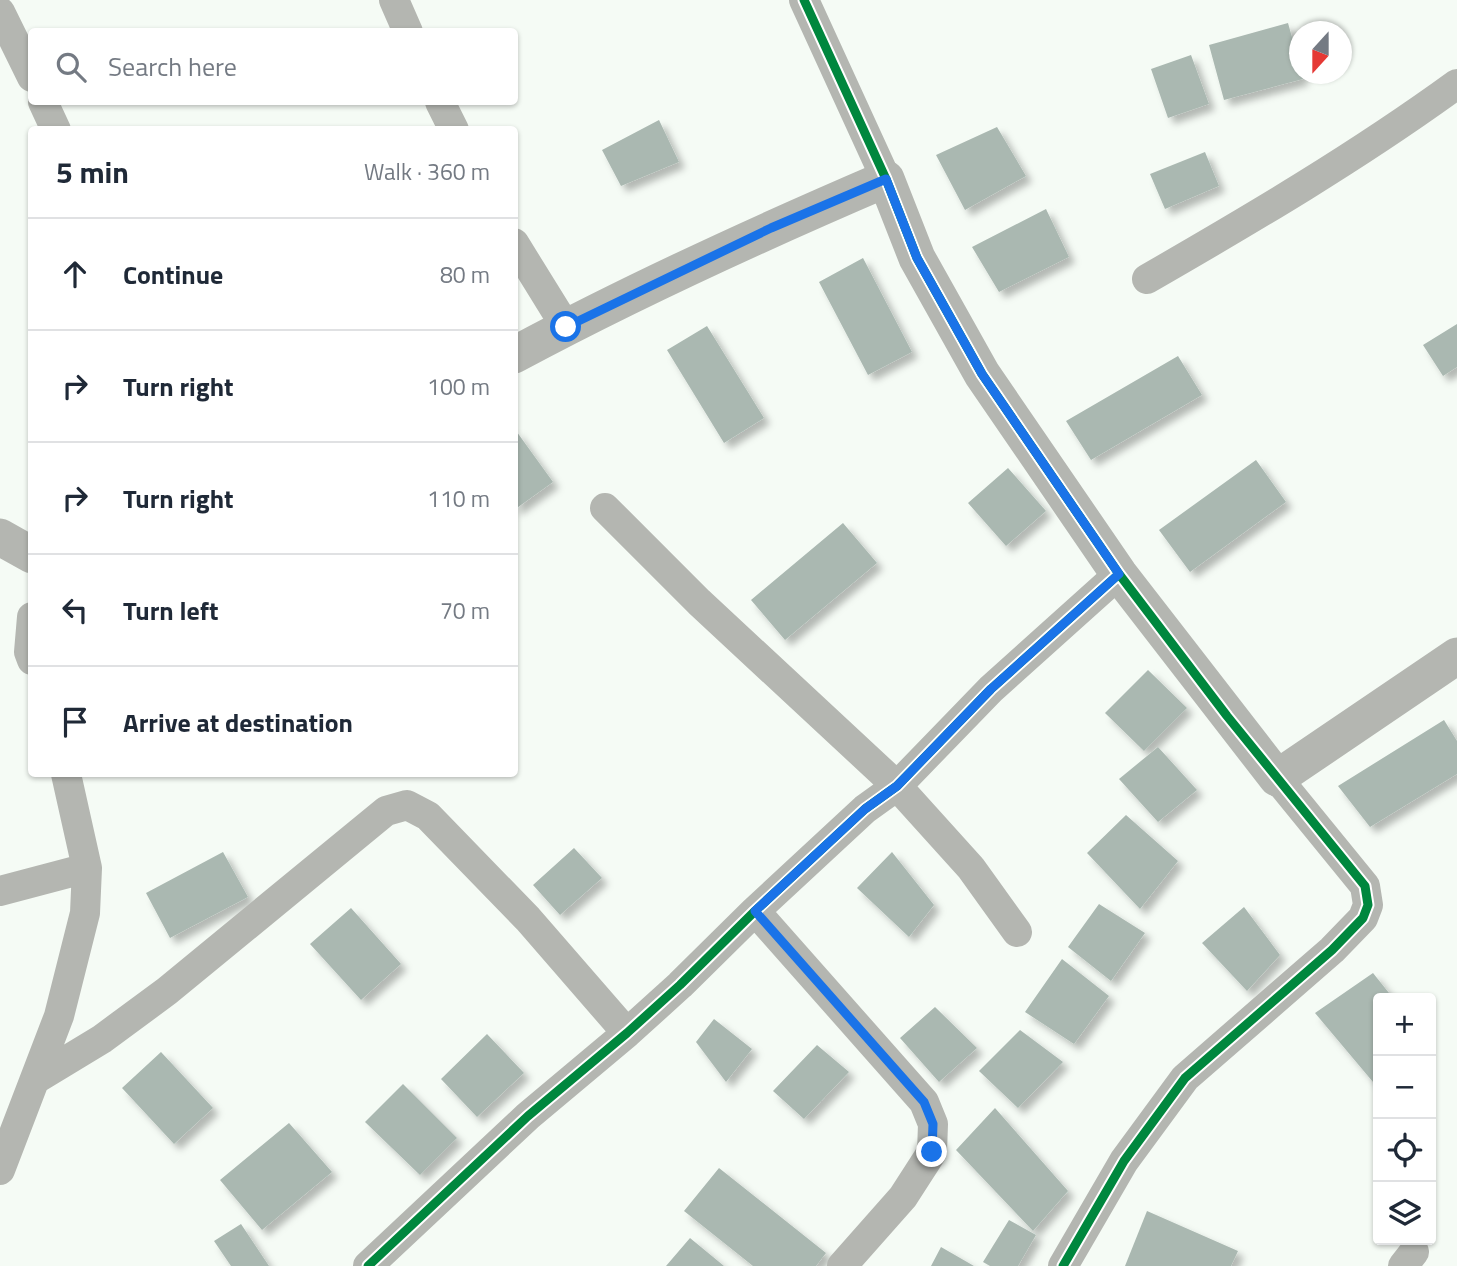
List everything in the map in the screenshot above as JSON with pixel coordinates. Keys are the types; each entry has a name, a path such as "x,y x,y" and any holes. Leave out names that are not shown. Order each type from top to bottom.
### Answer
{"street":[{"path":"394,0 406,28"},
{"path":"804,0 886,179 917,258 982,374 1119,574 1277,778 1365,886 1368,905 1363,918 1332,950 1185,1078 1124,1161 1063,1266"},
{"path":"0,12 28,69"},
{"path":"1147,279 1311,183 1387,135 1457,84"},
{"path":"44,105 54,126"},
{"path":"442,105 452,126"},
{"path":"518,353 771,228 886,179"},
{"path":"518,249 566,327"},
{"path":"605,508 699,602 897,786 971,869 1017,932"},
{"path":"0,537 28,553"},
{"path":"368,1266 528,1116 627,1033 865,809 897,786 991,689 1119,574"},
{"path":"1277,778 1457,656"},
{"path":"0,1170 59,1016 85,913 87,868 66,777"},
{"path":"36,1079 102,1039 167,992 386,811 407,805 428,816 527,919 627,1033"},
{"path":"0,891 87,868"},
{"path":"755,911 924,1102 933,1124 932,1152 903,1197 842,1266"}],"building":[{"path":"1288,23 1289,83 1224,100 1209,45"},
{"path":"1191,55 1209,104 1168,118 1151,69"},
{"path":"659,120 679,162 621,186 602,150"},
{"path":"997,127 1026,176 965,210 936,155"},
{"path":"1205,152 1219,186 1165,209 1150,174"},
{"path":"1046,209 1069,257 999,292 972,247"},
{"path":"863,258 912,352 868,375 819,282"},
{"path":"1457,324 1457,367 1443,376 1423,345"},
{"path":"707,326 764,418 724,443 667,350"},
{"path":"1178,356 1202,395 1091,460 1066,421"},
{"path":"518,434 553,482 518,507"},
{"path":"1256,460 1286,502 1190,572 1159,530"},
{"path":"1008,468 1046,511 1006,546 968,503"},
{"path":"843,523 877,563 785,640 751,600"},
{"path":"1148,670 1187,708 1144,751 1105,713"},
{"path":"1444,720 1457,741 1457,774 1370,827 1338,786"},
{"path":"1158,747 1197,790 1158,822 1119,779"},
{"path":"1126,815 1178,861 1140,909 1087,853"},
{"path":"574,848 602,878 560,915 533,885"},
{"path":"223,852 248,897 170,938 146,893"},
{"path":"892,852 934,905 909,937 857,888"},
{"path":"1099,904 1145,933 1111,981 1068,947"},
{"path":"1244,907 1280,955 1247,991 1202,943"},
{"path":"351,908 401,964 361,1000 310,944"},
{"path":"1062,959 1109,996 1074,1044 1025,1012"},
{"path":"1373,973 1389,993 1373,993 1373,1082 1315,1013"},
{"path":"935,1007 977,1048 939,1082 900,1038"},
{"path":"714,1019 752,1049 726,1082 696,1042"},
{"path":"1020,1030 1063,1062 1018,1108 979,1071"},
{"path":"487,1034 524,1073 477,1117 441,1079"},
{"path":"817,1045 849,1072 804,1119 773,1091"},
{"path":"161,1052 213,1108 174,1144 122,1088"},
{"path":"403,1084 457,1138 420,1175 365,1122"},
{"path":"995,1108 1068,1191 1033,1231 956,1150"},
{"path":"289,1123 332,1172 262,1230 220,1180"},
{"path":"719,1168 826,1253 816,1266 753,1266 684,1211"},
{"path":"1147,1211 1238,1251 1231,1266 1125,1266"},
{"path":"1009,1220 1036,1235 1018,1266 990,1266 983,1262"},
{"path":"241,1224 269,1266 231,1266 214,1241"},
{"path":"690,1238 724,1266 666,1266"},
{"path":"941,1247 974,1266 931,1266"}],"cycle path":[{"path":"804,0 886,179 917,258 982,374 1119,574 1227,716 1365,886 1368,905 1363,918 1332,950 1185,1078 1124,1161 1063,1266"},
{"path":"368,1266 528,1116 680,985 865,809 897,786 991,689 1119,574"}],"route":[{"path":"566,327 771,228 886,179 917,258 982,374 1119,574 991,689 897,786 865,809 755,911 924,1102 933,1124 932,1152"}]}
